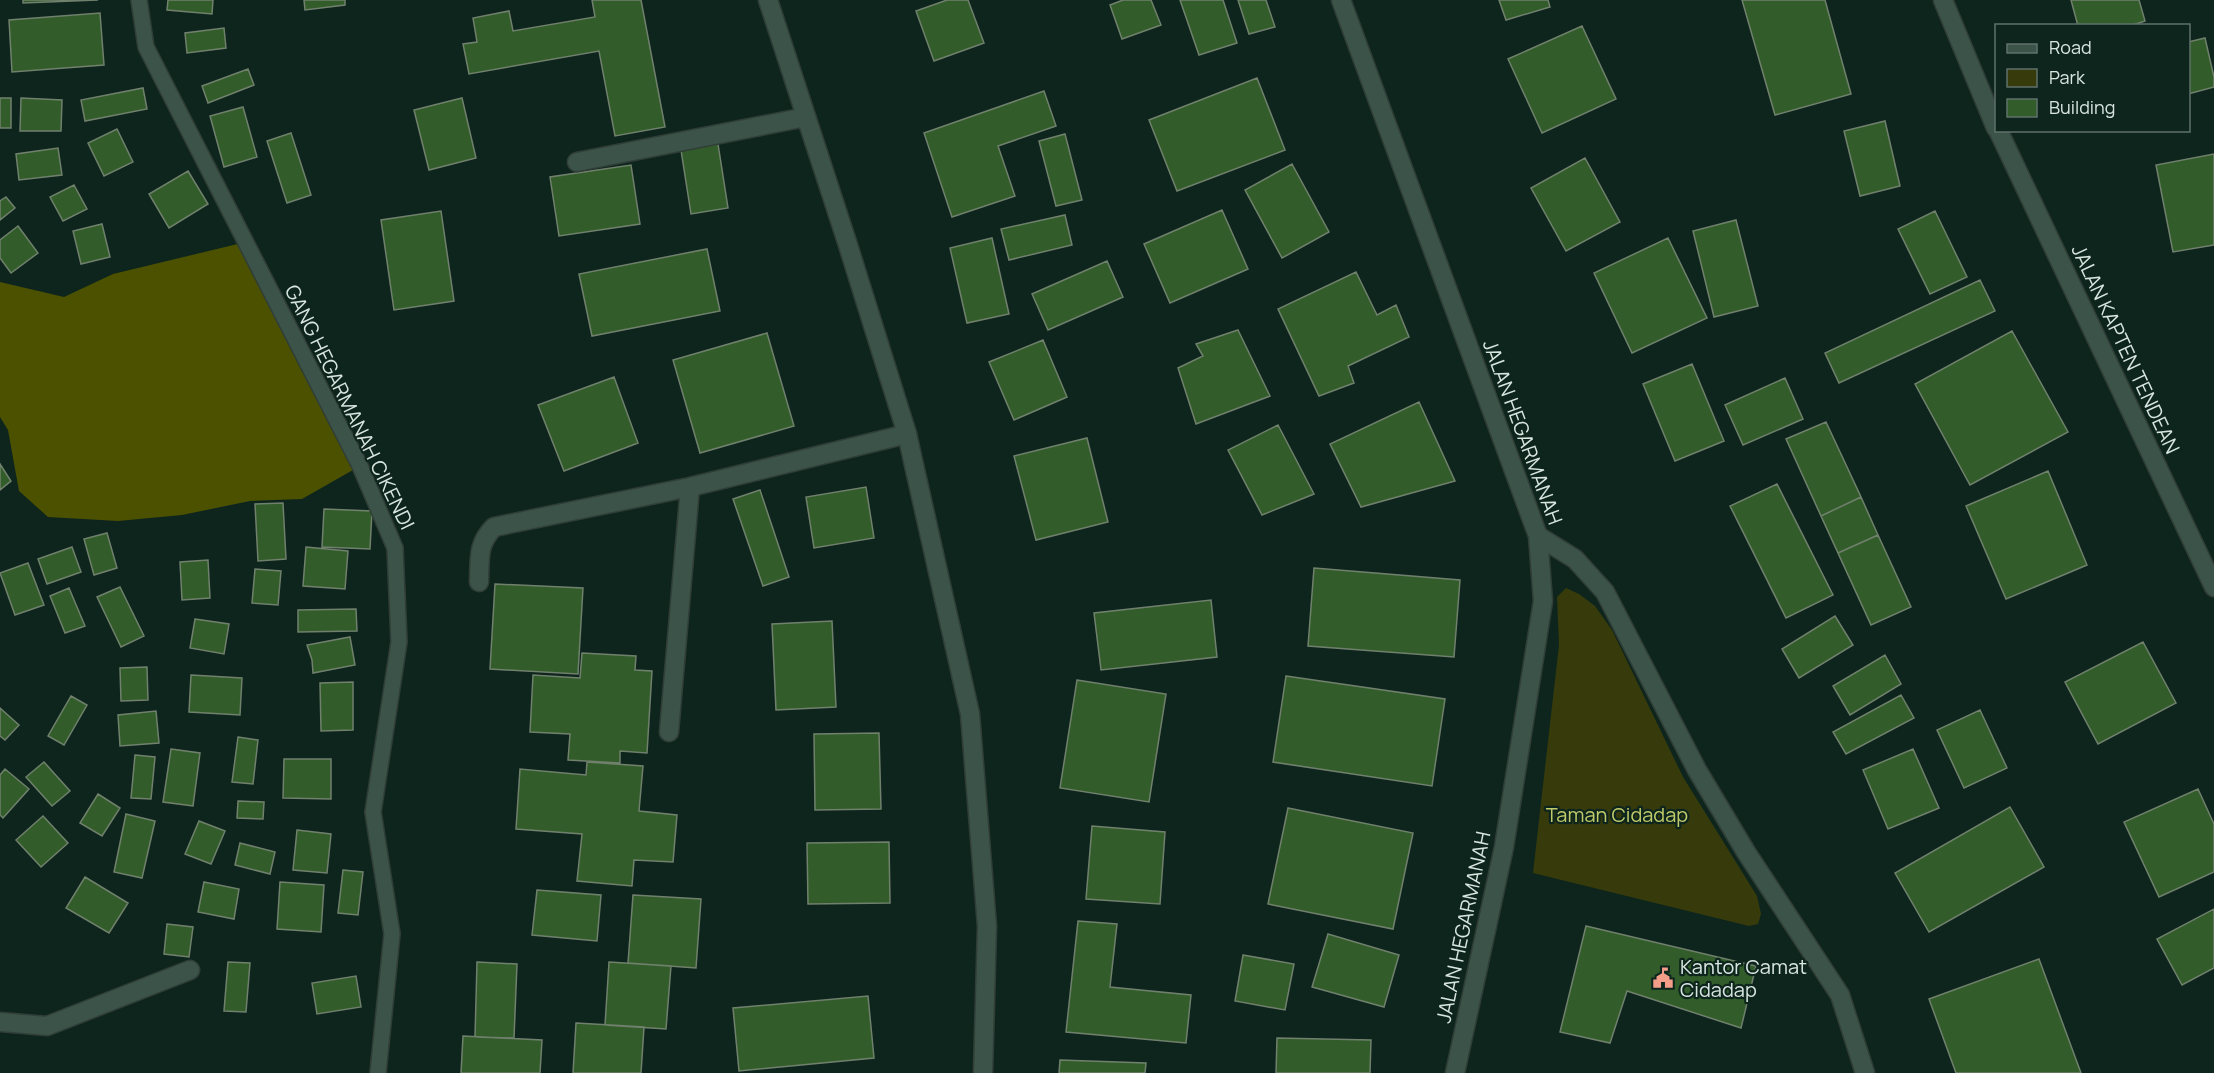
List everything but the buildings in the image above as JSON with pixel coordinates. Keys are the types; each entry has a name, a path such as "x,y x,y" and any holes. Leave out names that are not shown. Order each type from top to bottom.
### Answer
{"street":[{"path":"768,0 907,434 970,714 987,926 983,1073"},
{"name":"JALAN HEGARMANAH","path":"1341,0 1538,536 1543,601 1504,846 1455,1073"},
{"name":"JALAN KAPTEN TENDEAN","path":"1943,0 1995,124"},
{"path":"577,162 806,117"},
{"name":"JALAN KAPTEN TENDEAN","path":"1998,132 2214,587"},
{"path":"480,582 481,546 485,536 495,527 690,487 907,434"},
{"path":"669,732 690,487"},
{"path":"1538,536 1575,559 1605,592 1697,770 1746,852 1840,995 1865,1073"},
{"path":"0,1022 47,1026 190,970"}],"lane":[{"name":"GANG HEGARMANAH CIKENDI","path":"139,0 146,47 360,466 395,548 399,642 373,812 392,934 378,1073"}],"green space":[{"name":"Taman Cidadap","path":"1566,588 1595,606 1612,630 1683,777 1757,896 1761,914 1758,924 1749,926 1533,873 1559,645 1557,597"}],"shaded area":[{"path":"246,242 360,466 302,499 250,501 182,515 118,521 48,517 19,491 8,430 0,417 0,282 64,297 113,274"}],"place":[{"name":"Kantor Camat Cidadap","path":"1663,978"}]}
